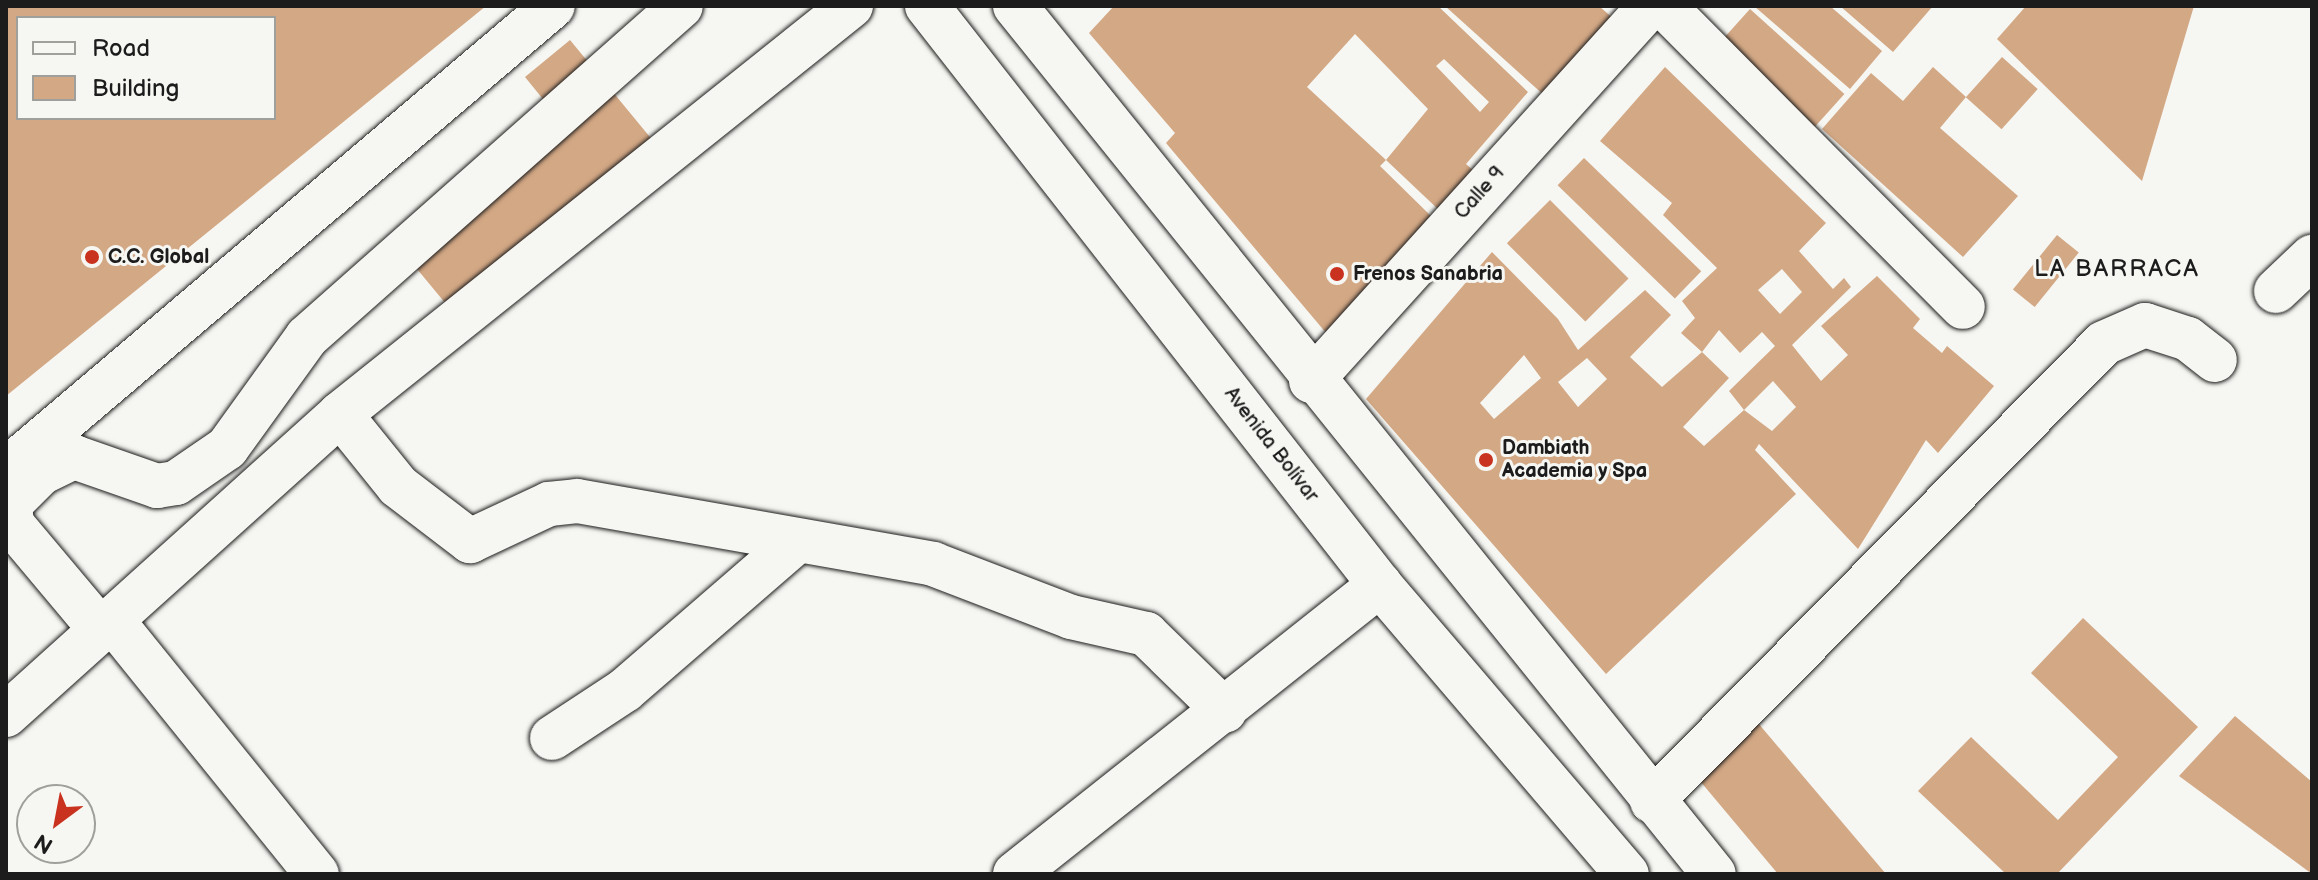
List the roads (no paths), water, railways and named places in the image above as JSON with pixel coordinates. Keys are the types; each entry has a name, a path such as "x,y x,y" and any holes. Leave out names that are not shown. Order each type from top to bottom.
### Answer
{"street":[{"path":"6,470 553,6"},
{"path":"317,874 106,624 12,524 10,504 41,473 74,457 157,486 176,483 227,448 307,337 681,6"},
{"path":"6,715 340,414 851,6"},
{"name":"Avenida Bolívar","path":"927,6 1380,585 1627,874"},
{"name":"Calle 9","path":"1311,381 1650,6"},
{"path":"1664,6 1963,307"},
{"path":"1032,13 1311,381 1714,874"},
{"path":"2276,291 2312,257"},
{"path":"1652,801 2104,343 2145,325 2188,339 2215,360"},
{"path":"340,414 398,486 470,541 549,504 577,501 933,564 1071,617 1146,634 1225,711"},
{"path":"552,738 625,690 797,541"},
{"path":"1043,866 1225,711 1380,585"}],"place":[{"name":"C.C. Global","path":"92,257"},
{"name":"Frenos Sanabria","path":"1337,274"},
{"name":"Dambiath Academia y Spa","path":"1486,460"}],"district":[{"name":"LA BARRACA","path":"2117,269"}]}
